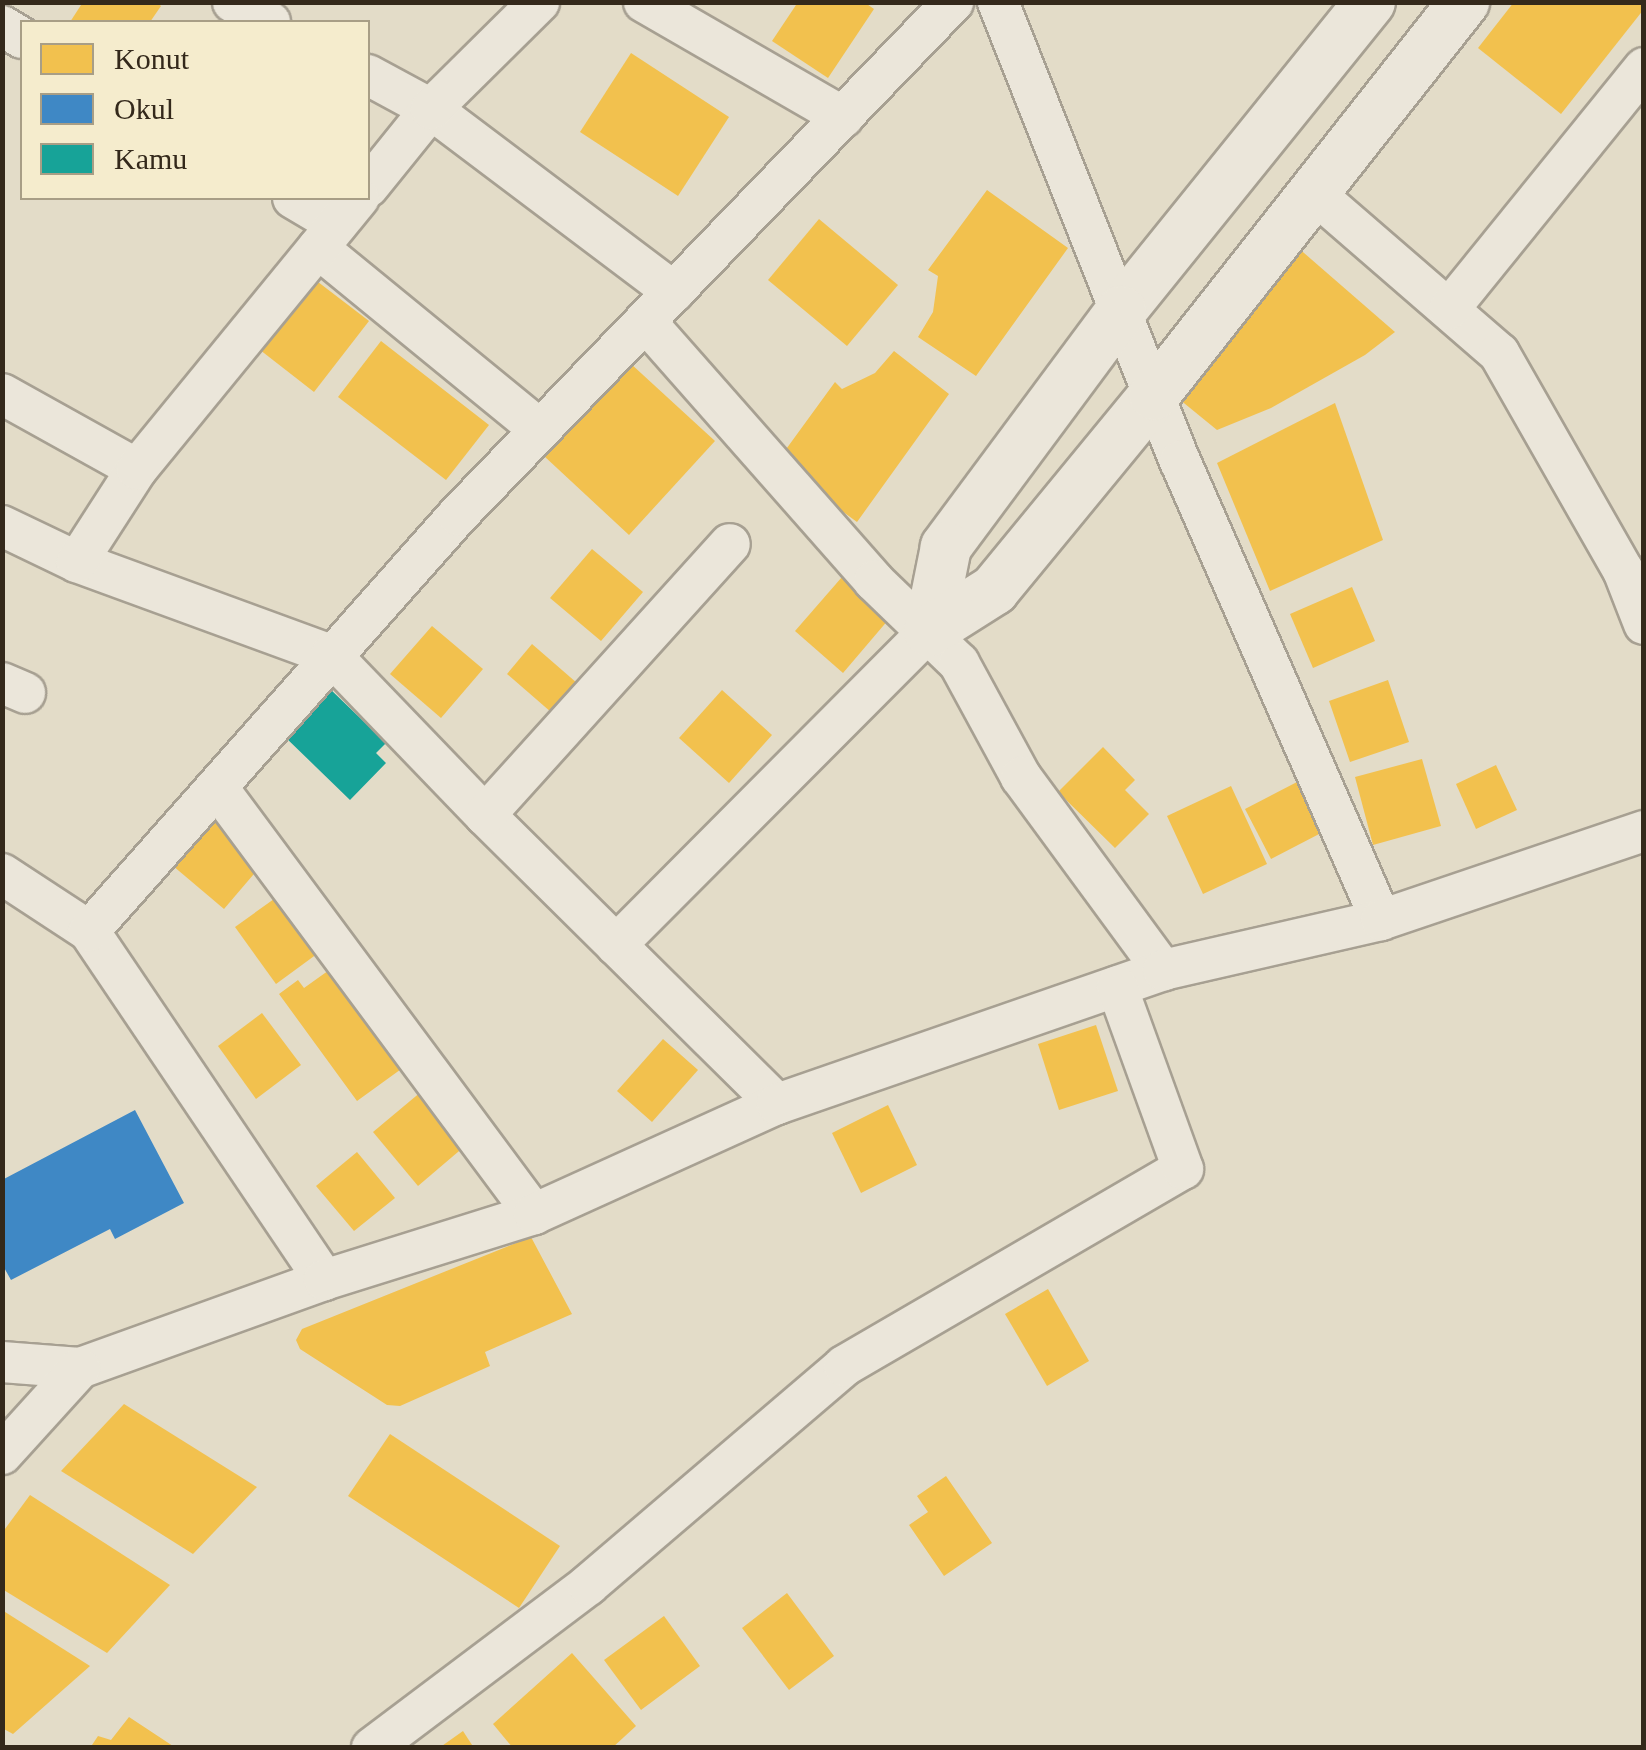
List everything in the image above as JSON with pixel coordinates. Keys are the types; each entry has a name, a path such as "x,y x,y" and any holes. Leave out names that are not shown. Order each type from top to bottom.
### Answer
{"street":[{"path":"233,2 266,20"},
{"path":"370,185 431,109 539,2"},
{"path":"644,2 843,117"},
{"path":"89,932 331,655 540,430 953,2"},
{"path":"998,2 1154,395 1381,920"},
{"path":"930,632 946,547 1121,311 1370,2"},
{"path":"616,945 930,632 994,590 1154,395 1464,2"},
{"path":"1450,309 1644,68"},
{"path":"370,76 431,109 674,292"},
{"path":"1314,193 1500,353 1622,570 1644,624"},
{"path":"297,200 338,223 540,430"},
{"path":"76,562 137,469 338,223"},
{"path":"645,322 874,580 959,663 1021,777 1163,970"},
{"path":"2,394 137,469"},
{"path":"2,526 76,562 331,655 485,815 777,1104"},
{"path":"485,815 730,544"},
{"path":"217,787 534,1214"},
{"path":"2,1362 80,1368 324,1280 534,1214 777,1104 1163,970 1381,920 1644,831"},
{"path":"2,874 89,932 324,1280"},
{"path":"372,1748 588,1585 844,1366 1183,1169 1117,986"},
{"path":"2,1454 80,1368"}],"building: Konut":[{"path":"83,2 156,2 161,6 151,20 71,20"},
{"path":"798,2 864,2 874,9 828,78 772,41"},
{"path":"1514,2 1644,2 1644,9 1561,114 1478,48"},
{"path":"631,53 729,117 678,196 580,132"},
{"path":"987,190 1068,248 976,376 918,337 933,312 938,276 928,270"},
{"path":"819,219 898,285 847,346 768,280"},
{"path":"1296,246 1395,332 1365,355 1271,408 1217,430 1179,399"},
{"path":"305,272 369,321 314,392 251,343"},
{"path":"381,341 489,425 446,480 338,397"},
{"path":"894,351 949,394 857,522 776,463 835,382 842,389 875,373"},
{"path":"630,363 715,441 629,535 544,456"},
{"path":"1335,403 1383,540 1270,591 1217,463"},
{"path":"592,549 643,592 601,641 550,598"},
{"path":"842,577 889,619 843,673 795,631"},
{"path":"1352,587 1375,641 1313,668 1290,614"},
{"path":"432,626 483,669 441,718 390,674"},
{"path":"532,644 585,690 559,719 507,674"},
{"path":"1388,680 1409,742 1350,762 1329,701"},
{"path":"722,690 772,735 729,783 679,738"},
{"path":"1103,747 1135,780 1125,790 1149,814 1115,848 1058,792"},
{"path":"1422,759 1441,826 1373,845 1355,777"},
{"path":"1496,765 1517,810 1476,829 1456,784"},
{"path":"1297,782 1323,832 1271,859 1245,809"},
{"path":"1231,786 1267,864 1203,894 1167,816"},
{"path":"207,812 265,861 224,909 166,860"},
{"path":"281,894 321,951 276,984 235,927"},
{"path":"332,968 404,1067 357,1101 279,994 298,980 304,988"},
{"path":"262,1013 301,1065 256,1099 218,1046"},
{"path":"1096,1025 1118,1091 1059,1110 1038,1044"},
{"path":"663,1039 698,1070 652,1122 617,1091"},
{"path":"428,1086 472,1140 418,1186 373,1132"},
{"path":"888,1105 917,1165 861,1193 832,1133"},
{"path":"357,1152 395,1198 354,1231 316,1186"},
{"path":"531,1237 572,1314 485,1352 490,1366 400,1406 387,1405 300,1349 296,1340 302,1329"},
{"path":"1048,1289 1089,1361 1047,1386 1005,1314"},
{"path":"124,1404 257,1487 193,1554 61,1471"},
{"path":"390,1434 560,1546 519,1608 348,1496"},
{"path":"946,1476 992,1543 944,1576 909,1525 928,1512 917,1496"},
{"path":"30,1495 170,1585 107,1653 2,1589 2,1533"},
{"path":"787,1593 834,1656 789,1690 742,1628"},
{"path":"2,1610 90,1666 13,1734 2,1728"},
{"path":"664,1616 700,1666 641,1710 604,1660"},
{"path":"572,1653 636,1726 612,1748 513,1748 493,1724"},
{"path":"129,1717 176,1748 90,1748 98,1736 111,1740"},
{"path":"463,1731 474,1748 439,1748"}],"building: Okul":[{"path":"135,1110 184,1203 115,1239 110,1229 11,1280 2,1264 2,1180"}],"building: Kamu":[{"path":"328,687 386,743 376,753 386,763 350,800 282,734"}]}
